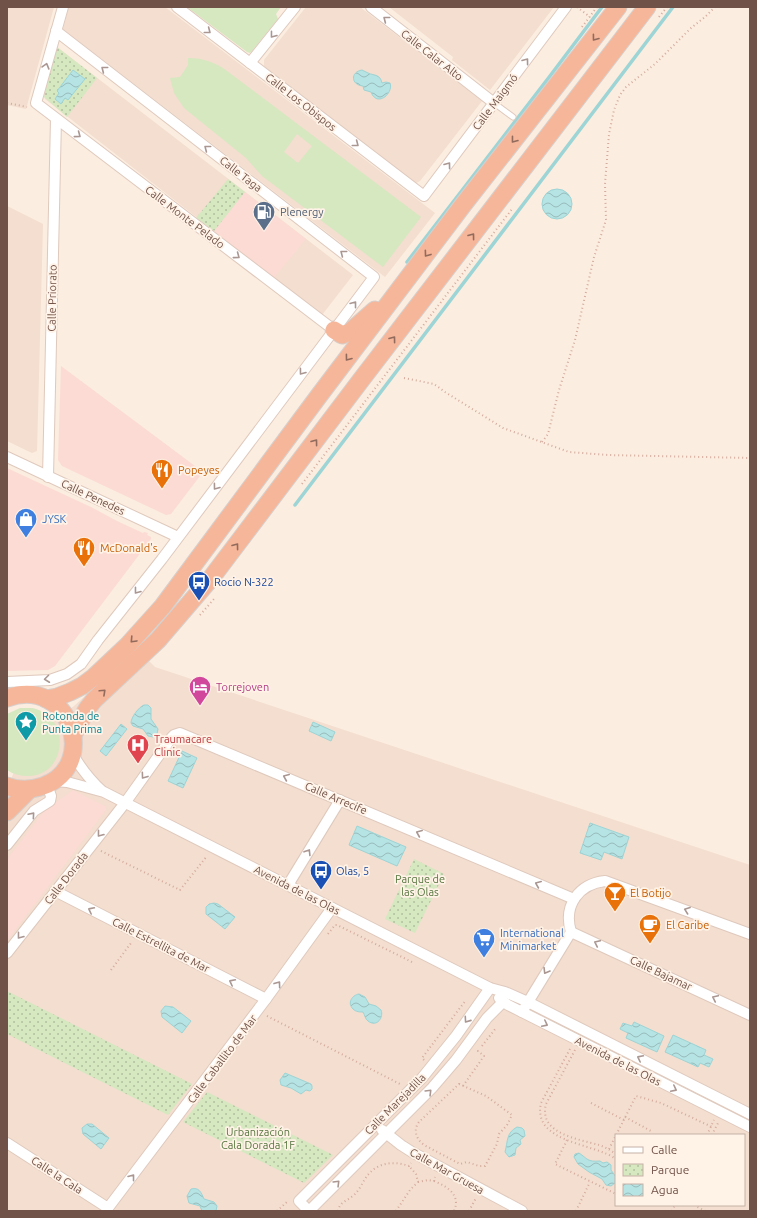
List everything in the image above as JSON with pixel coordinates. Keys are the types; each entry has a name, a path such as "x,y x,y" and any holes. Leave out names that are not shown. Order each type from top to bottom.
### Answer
{"highway":[{"path":"46,699 70,692 82,686 94,677 127,646 163,606 463,205 618,7"},
{"path":"73,735 84,714 94,700 158,640 212,577 361,380 648,7"},
{"path":"334,330 342,335 350,332 413,272"},
{"path":"7,698 15,695 36,695 54,703 64,714 71,726 73,735 72,753 65,768 50,783 29,790 7,786"},
{"path":"7,812 29,790"}],"street":[{"path":"36,103 62,7"},
{"name":"Calle Los Obispos","path":"177,7 424,196"},
{"path":"250,63 295,7"},
{"name":"Calle Calar Alto","path":"371,7 494,103"},
{"name":"Calle Maigmó","path":"424,196 566,7"},
{"name":"Calle Taga","path":"56,31 374,277 334,330"},
{"name":"Calle Monte Pelado","path":"36,103 334,330"},
{"name":"Calle Priorato","path":"48,477 56,119"},
{"path":"7,682 50,680 67,674 81,664 334,330"},
{"name":"Calle Penedes","path":"7,458 178,537"},
{"name":"Calle Arrecife","path":"125,803 172,737 180,733 574,899"},
{"name":"Avenida de las Olas","path":"72,753 94,784 104,792 490,988 505,992 528,1002 750,1114"},
{"name":"Avenida de las Olas","path":"50,783 67,782 104,792"},
{"path":"7,845 34,811 50,801 50,783"},
{"path":"288,885 340,800"},
{"name":"Calle Dorada","path":"7,953 125,803"},
{"path":"522,1012 571,932 569,912 574,899 591,884 606,881 750,934"},
{"name":"Calle Estrellita de Mar","path":"55,891 266,999"},
{"name":"Calle Caballito de Mar","path":"108,1208 266,999 332,908"},
{"name":"Calle Bajamar","path":"571,932 750,1015"},
{"name":"Avenida de las Olas","path":"490,988 503,1002 750,1127"},
{"name":"Calle Marejadilla","path":"490,988 456,1036 422,1078 299,1201 309,1211 432,1088 456,1060 486,1018 503,1002"},
{"name":"Calle Mar Gruesa","path":"376,1124 412,1152 522,1211"},
{"name":"Calle la Cala","path":"7,1142 108,1208"}],"lane":[{"path":"494,103 513,117"}],"path":[{"path":"577,7 590,17"},
{"path":"542,442 548,434 559,390 574,346 594,257 606,220 605,184 609,134 614,110 620,95 626,87 655,64 691,28 715,7"},
{"path":"7,103 26,107 36,103"},
{"path":"404,378 434,384 503,428 569,452 608,455 750,458"},
{"path":"98,849 180,890 204,858 214,848"},
{"path":"324,940 335,925 337,925 413,963"},
{"path":"111,970 131,943"},
{"path":"428,1063 422,1058 468,998"},
{"path":"265,1015 404,1085"},
{"path":"463,1086 484,1056 478,1051 496,1028"},
{"path":"570,1048 541,1104 541,1119 548,1129 567,1140 598,1149 615,1158"},
{"path":"575,1050 546,1104 545,1118 554,1129 569,1136 608,1149 615,1153"},
{"path":"459,1084 463,1086 486,1096 512,1115 507,1125 499,1134 497,1144 485,1166 479,1166 468,1162 460,1164 424,1145 416,1136 416,1128 419,1122 459,1084"},
{"path":"616,1134 636,1096 661,1103 712,1127"},
{"path":"591,1103 651,1130"},
{"path":"708,1134 715,1120"},
{"path":"713,1134 719,1122"},
{"path":"608,1149 615,1136"},
{"path":"567,1140 554,1164 615,1194"},
{"path":"338,1211 340,1204 354,1195 375,1168 385,1164 396,1163 409,1166 416,1174 418,1182"},
{"path":"434,1181 436,1176"},
{"path":"396,1211 410,1190 418,1182 428,1180 434,1181 448,1188 456,1198 457,1205 454,1211"},
{"path":"576,1211 590,1182"},
{"path":"696,1206 706,1211"}],"shaded area":[{"path":"7,7 54,7 26,109 7,105"},
{"path":"69,7 165,7 435,213 385,277 63,29"},
{"path":"306,7 360,7 482,101 420,181 414,183 264,66 264,60"},
{"path":"389,7 554,7 490,90 452,60 453,57"},
{"path":"57,47 353,275 322,315 45,99 44,95"},
{"path":"245,192 306,239 274,278 214,231"},
{"path":"7,206 43,224 37,451 32,453 7,441"},
{"path":"61,366 203,472 171,514 166,515 62,466 58,460"},
{"path":"7,468 143,533 148,533 147,535 151,537 55,666 48,670 7,671"},
{"path":"137,649 155,667 750,865 750,1211 7,1211 7,788 27,743 74,706"},
{"path":"73,790 105,806 106,810 7,941 7,859 45,810"}],"green space":[{"path":"187,7 281,7 276,14 278,19 250,53"},
{"path":"57,47 97,78 67,117 44,97"},
{"path":"188,58 193,58 206,60 223,68 421,217 383,267 262,176 246,158 184,108 174,93 170,78 180,77 188,65","holes":["297,134 312,146 298,163 284,152"]},
{"path":"228,179 245,192 214,231 196,218"},
{"path":"20,708 32,708 45,713 54,722 59,733 60,745 57,757 51,766 41,773 28,776 14,774 7,770 7,714"},
{"name":"Parque de las Olas","path":"414,859 444,874 415,933 385,919"},
{"path":"7,991 192,1084 168,1115 7,1034"},
{"name":"Urbanización Cala Dorada 1F","path":"207,1092 333,1155 304,1183 183,1122"}],"water":[{"path":"73,70 85,79 68,100 65,98 61,104 55,99 59,93 57,91"},
{"path":"362,70 379,77 382,83 390,83 390,91 381,99 377,99 371,92 364,90 363,86 354,81 355,73"},
{"path":"557,189 568,193 572,204 568,215 557,219 546,215 542,204 546,193"},
{"path":"144,705 148,705 151,708 151,719 158,729 157,734 153,737 148,736 143,729 133,726 131,723 136,712"},
{"path":"313,722 335,732 331,741 309,731"},
{"path":"121,724 127,729 106,756 100,751"},
{"path":"182,751 197,758 183,788 168,781"},
{"path":"590,823 629,837 622,859 604,852 601,860 580,853"},
{"path":"357,826 406,847 397,866 349,845"},
{"path":"209,904 218,904 235,917 225,929 206,914 206,907"},
{"path":"359,994 365,997 369,1004 376,1006 381,1010 382,1016 379,1021 371,1023 366,1019 363,1012 355,1011 351,1007 350,1002 352,998"},
{"path":"165,1006 173,1007 191,1021 182,1033 162,1017 161,1011"},
{"path":"634,1022 664,1036 657,1052 626,1038 628,1033 620,1029 623,1023 632,1026"},
{"path":"673,1035 706,1050 704,1055 713,1059 709,1067 700,1063 698,1067 665,1052"},
{"path":"285,1073 311,1084 312,1089 310,1091 306,1090 301,1094 291,1088 281,1085 280,1080"},
{"path":"87,1124 92,1124 109,1138 101,1149 83,1134 82,1128"},
{"path":"517,1127 524,1130 525,1136 520,1140 521,1144 516,1148 515,1155 509,1157 505,1152 508,1138 513,1129"},
{"path":"579,1153 590,1160 600,1161 603,1163 607,1162 611,1165 611,1170 615,1176 615,1183 611,1186 606,1185 602,1179 578,1164 574,1157 575,1154"},
{"path":"191,1189 198,1189 204,1199 214,1202 217,1206 216,1211 202,1211 200,1206 189,1203 187,1196"}],"waterway":[{"path":"407,262 602,7"},
{"path":"295,505 673,7"}],"place":[{"name":"Plenergy","path":"264,232"},
{"name":"Popeyes","path":"162,490"},
{"name":"JYSK","path":"26,538"},
{"name":"McDonald's","path":"84,568"},
{"name":"Rocio N-322","path":"199,602"},
{"name":"Torrejoven","path":"200,706"},
{"name":"Rotonda de Punta Prima","path":"26,742"},
{"name":"Traumacare Clinic","path":"138,764"},
{"name":"Olas, 5","path":"321,890"},
{"name":"El Botijo","path":"615,912"},
{"name":"El Caribe","path":"650,944"},
{"name":"International Minimarket","path":"484,958"}]}
